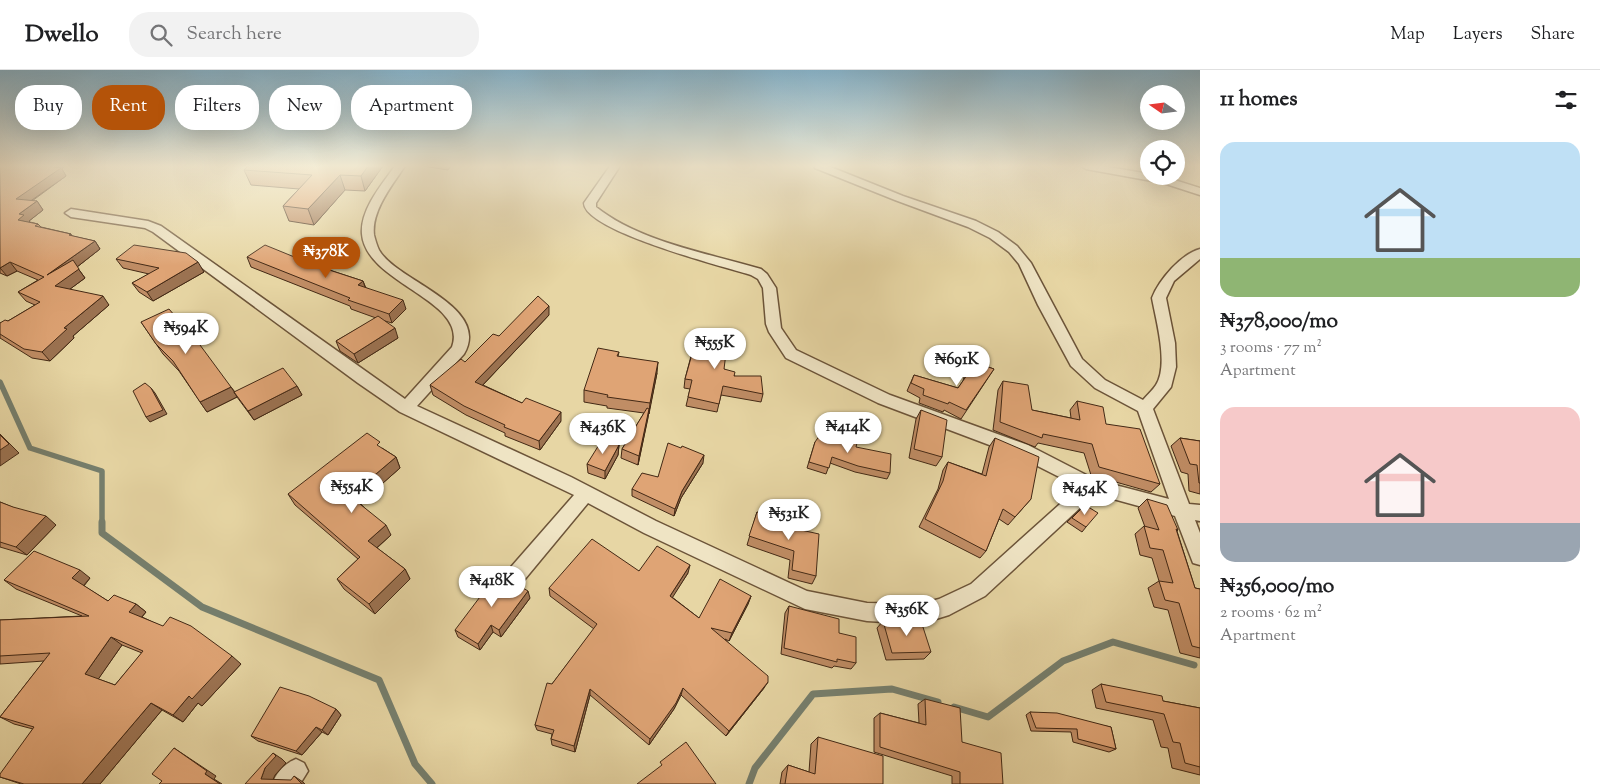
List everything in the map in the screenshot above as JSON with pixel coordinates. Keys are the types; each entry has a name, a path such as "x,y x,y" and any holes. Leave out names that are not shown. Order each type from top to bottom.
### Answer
{"street":[{"path":"380,199 370,220 368,235 371,249 379,260 444,307 456,320 462,333 461,347 406,408"},
{"path":"592,199 590,208 596,215 641,236 765,276 769,283 774,324 780,341 791,354 884,399 1022,450 1092,486 1192,512"},
{"path":"903,199 972,224 994,234 1013,249 1025,263 1076,362 1100,384 1145,408"},
{"path":"71,213 148,225 157,229 363,379 406,408 805,600 838,608 867,612 920,614 942,608 978,590 1092,486"},
{"path":"1145,408 1163,386 1168,369 1168,352 1159,298 1161,290 1167,281 1200,253"},
{"path":"1145,408 1147,418 1192,512 1200,557"},
{"path":"518,573 586,493"}],"building":[{"path":"0,199 37,201 19,214 24,215 18,220 95,241 47,275 73,260 79,269 55,286 103,296 64,328 67,329 42,352 24,349 0,334 0,323 5,320 8,321 40,302 18,292 44,277 10,262 0,268"},
{"path":"289,199 317,199 308,209 283,206"},
{"path":"134,245 186,253 198,262 147,292 132,283 159,268 116,259"},
{"path":"265,245 314,265 363,281 358,285 403,300 389,314 348,300 350,298 247,257"},
{"path":"538,296 549,306 475,382 522,403 526,398 561,412 539,441 504,427 505,425 464,406 430,385 461,359 465,362 493,334 499,336"},
{"path":"169,309 200,345 231,387 200,402 173,361 156,344 141,322"},
{"path":"378,316 395,328 354,354 336,341"},
{"path":"695,332 728,337 724,369 735,372 734,376 761,376 763,394 723,386 719,404 688,397 692,380 685,379 694,347 692,347"},
{"path":"598,348 619,352 617,356 658,362 650,403 607,397 608,395 584,390"},
{"path":"971,361 994,369 966,410 949,402 948,404 923,395 924,389 911,383 914,375 958,388 967,375"},
{"path":"283,368 297,386 248,411 234,392"},
{"path":"1003,381 1028,385 1032,410 1080,420 1077,401 1103,407 1106,424 1140,429 1160,484 1099,467 1092,444 1043,434 1042,438 1000,422"},
{"path":"145,383 151,388 163,410 146,417 133,391"},
{"path":"647,408 649,409 639,456 622,449"},
{"path":"921,410 947,420 942,457 914,449"},
{"path":"822,432 840,441 842,434 858,439 856,447 891,454 890,473 858,466 832,457 829,468 809,462 815,442"},
{"path":"367,433 380,442 377,445 396,457 350,496 386,525 368,541 405,569 369,604 337,579 360,557 288,494"},
{"path":"0,435 9,444 0,450"},
{"path":"995,438 1039,457 1031,499 1015,517 1003,509 986,551 925,519 943,481 948,462 986,476"},
{"path":"1180,438 1200,441 1200,483 1197,465 1190,464"},
{"path":"602,440 619,445 605,471 587,464"},
{"path":"668,443 681,448 682,446 704,455 682,491 675,509 632,489 642,473 658,477"},
{"path":"1147,499 1167,505 1178,530 1176,529 1195,588 1200,589 1200,648 1192,646 1179,603 1165,600 1159,581 1173,583 1163,550 1150,548 1144,526 1159,530"},
{"path":"0,502 46,516 16,547 0,542"},
{"path":"1085,505 1098,513 1086,527 1072,518"},
{"path":"757,512 793,523 792,528 819,534 816,576 792,570 794,551 749,536"},
{"path":"592,539 639,571 657,546 690,565 670,596 699,618 720,579 751,596 732,633 711,628 768,676 768,682 729,731 683,688 676,703 650,739 590,689 574,746 551,739 554,730 535,725 547,683 552,684 597,624 549,588"},
{"path":"34,551 80,570 72,578 108,601 114,595 136,604 129,612 163,626 170,617 191,626 232,656 192,699 189,696 173,715 151,703 82,784 24,784 0,777 0,774 34,727 0,717 50,653 0,656 0,620 89,616 4,580","holes":["111,637 143,651 115,685 85,674"]},
{"path":"498,573 528,591 499,630 491,625 478,644 455,630"},
{"path":"789,606 839,619 839,633 856,637 856,663 837,659 837,662 784,648"},
{"path":"883,621 921,621 931,652 892,653"},
{"path":"1101,684 1162,696 1163,701 1200,708 1200,767 1185,763 1180,743 1173,742 1164,714 1106,702"},
{"path":"280,687 309,696 336,709 322,730 316,727 296,751 251,736"},
{"path":"925,699 960,708 962,742 1001,753 1003,784 960,784 960,772 880,747 880,713 926,725"},
{"path":"1030,712 1057,713 1111,727 1116,749 1078,739 1077,729 1036,728"},
{"path":"818,737 883,756 883,784 785,784 788,765 815,774"},
{"path":"686,742 716,784 637,784 662,765 660,762"},
{"path":"174,748 207,771 205,774 220,784 159,784 162,781 152,774"},
{"path":"273,753 276,756 265,768 261,779 291,780 294,776 302,784 245,784"}],"waterway":[{"path":"0,382 30,448 102,471 102,533 202,607 379,680 415,764 432,784"},
{"path":"954,707 988,717 1063,661 1113,642 1194,665"},
{"path":"749,784 755,768 813,694 892,689 938,702"}]}
